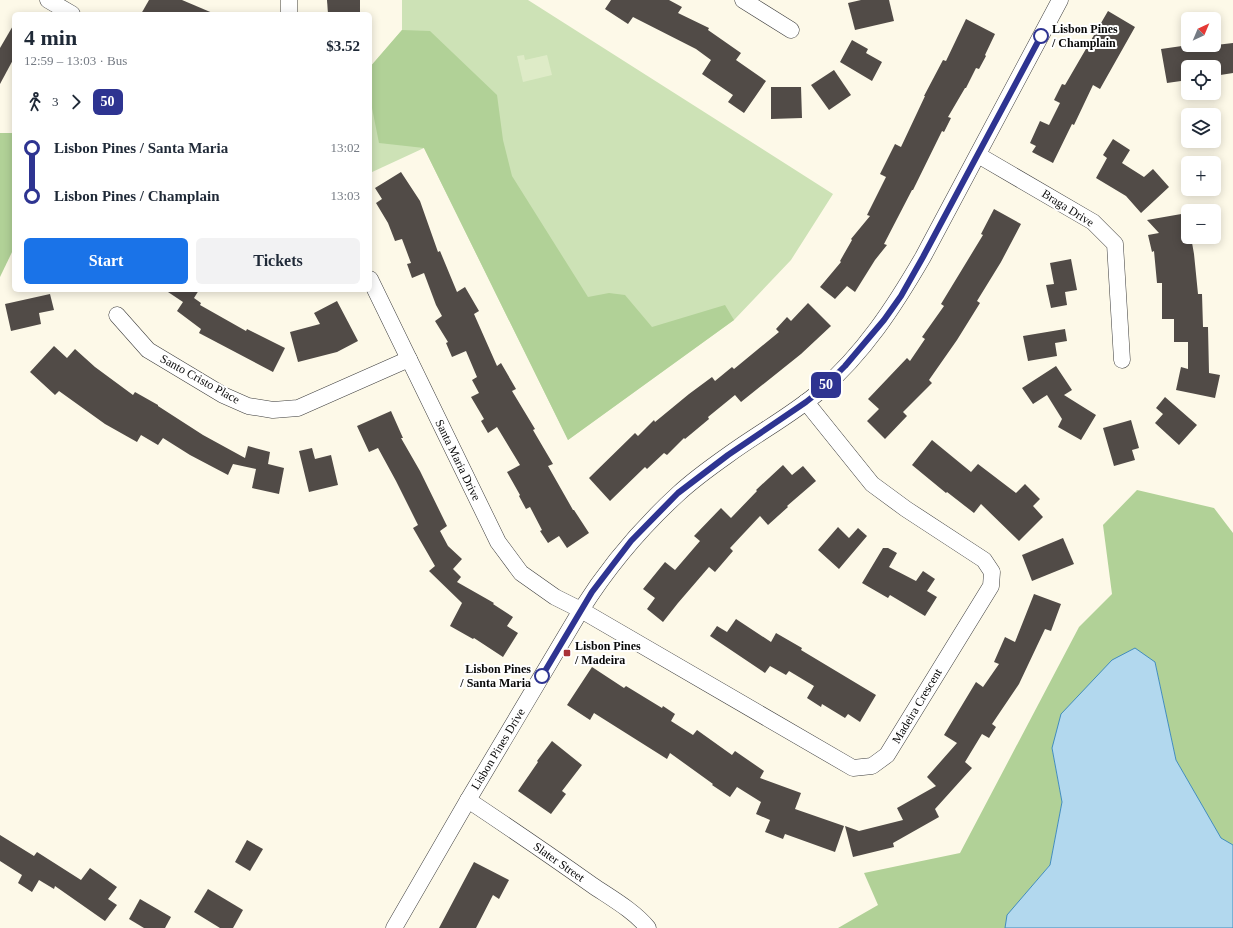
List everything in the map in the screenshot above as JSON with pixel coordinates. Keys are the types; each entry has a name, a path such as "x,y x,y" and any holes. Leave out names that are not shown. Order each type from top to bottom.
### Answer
{"street":[{"path":"48,0 69,12"},
{"path":"289,0 289,12"},
{"path":"742,0 791,30"},
{"name":"Lisbon Pines Drive","path":"394,928 468,800 592,592 631,541 678,493 728,455 806,402 821,390 845,366 884,320 901,296 923,257 1060,0"},
{"name":"Braga Drive","path":"978,155 1093,222 1115,244 1122,360"},
{"name":"Santa Maria Drive","path":"372,283 498,542 521,573 555,597 581,610"},
{"name":"Santo Cristo Place","path":"117,315 148,350 222,395 248,406 273,410 298,408 409,359"},
{"name":"Madeira Crescent","path":"581,610 853,768 872,766 887,755 991,586 992,572 984,560 906,510 872,484 806,402"},
{"name":"Slater Street","path":"468,800 617,902 640,919 648,928"}],"green space":[{"path":"402,0 528,0 833,194 791,260 734,320 568,440 424,148 372,172 372,65 402,30"},
{"path":"402,30 430,31 497,95 503,140 512,176 588,297 609,293 625,295 652,327 725,305 734,320 568,440 424,148 379,143 372,108 372,65"},
{"path":"524,55 525,60 547,55 552,75 523,82 517,56"},
{"path":"0,133 12,133 12,252 0,277"},
{"path":"1137,490 1214,508 1233,533 1233,845 1221,839 1176,760 1155,662 1052,748 1062,802 1050,865 1008,915 1005,928 838,928 878,905 864,873 960,853 1079,627 1112,594 1103,525"}],"water":[{"path":"1135,648 1155,662 1176,760 1221,838 1233,845 1233,928 1005,928 1007,915 1050,865 1062,802 1052,748 1061,714 1112,660"}],"building":[{"path":"149,0 182,0 210,12 142,12"},
{"path":"327,0 360,0 360,12 328,12"},
{"path":"611,0 669,0 682,7 678,13 709,28 708,30 741,53 736,60 766,81 744,113 728,102 733,95 702,74 711,60 696,49 633,17 628,24 605,9"},
{"path":"861,0 889,0 894,21 855,30 848,3"},
{"path":"1108,11 1135,27 1100,89 1093,85 1074,125 1072,124 1053,163 1032,152 1036,146 1030,143 1040,121 1049,125 1060,103 1054,100 1062,84 1065,85"},
{"path":"966,19 995,34 985,55 986,56 979,69 976,68 966,88 948,117 951,118 944,132 942,131 884,244 887,245 875,260 855,292 847,286 835,299 820,287 841,262 840,261 852,240 851,239 870,216 867,215 886,177 880,174 895,144 901,147 924,96 943,60 946,61"},
{"path":"12,27 12,62 0,84 0,48"},
{"path":"852,40 868,49 866,53 882,62 872,81 840,62"},
{"path":"1233,43 1233,73 1221,75 1221,60 1181,60 1181,81 1167,83 1161,49 1181,46 1181,52 1221,52 1221,44"},
{"path":"834,70 851,95 829,110 811,85"},
{"path":"771,87 801,87 802,118 771,119"},
{"path":"1113,139 1130,150 1122,163 1144,177 1153,169 1169,187 1141,213 1126,196 1096,178 1107,158 1103,155"},
{"path":"401,172 420,201 438,252 440,251 457,292 465,287 479,311 474,314 497,366 501,363 516,389 512,391 535,429 533,430 553,464 548,466 573,510 589,533 567,548 559,536 548,543 540,531 542,530 530,507 526,509 507,472 520,465 497,427 488,433 481,421 484,419 471,397 479,393 472,380 477,377 466,351 452,357 446,343 448,342 435,321 442,316 436,305 424,273 412,278 407,264 411,263 402,239 395,241 388,223 376,203 382,199 375,188"},
{"path":"994,209 1021,224 1001,262 977,301 980,303 957,340 929,380 932,383 903,412 907,416 885,439 867,421 879,409 868,399 907,358 910,361 925,339 922,337 944,306 941,304 983,235 981,234"},
{"path":"1181,214 1181,244 1192,244 1198,294 1202,294 1203,327 1208,327 1209,373 1220,375 1215,398 1176,390 1181,367 1188,369 1188,342 1174,342 1174,319 1162,319 1162,283 1157,283 1154,251 1152,252 1148,235 1159,233 1147,220"},
{"path":"1071,259 1077,290 1065,292 1067,305 1051,308 1046,285 1054,284 1050,263"},
{"path":"168,292 198,292 194,298 201,303 200,305 246,331 247,329 285,348 273,372 199,333 201,329 177,311 183,302"},
{"path":"50,294 54,310 39,313 41,324 11,331 5,304"},
{"path":"337,301 358,341 337,352 298,362 290,332 320,324 314,313"},
{"path":"808,303 831,326 801,354 741,402 735,395 708,417 709,419 685,439 684,438 667,455 664,453 647,469 645,467 610,501 589,478 635,433 638,436 654,420 655,422 712,377 715,381 732,367 734,369 779,332 776,329 787,317 791,321"},
{"path":"1065,329 1067,341 1055,343 1057,356 1028,361 1023,336"},
{"path":"54,346 67,358 75,349 95,367 133,395 135,392 158,405 203,435 245,458 248,446 270,452 268,464 284,468 279,494 252,488 256,469 233,464 228,475 190,455 163,438 158,445 141,435 137,442 105,424 59,391 55,395 30,372"},
{"path":"1056,366 1072,390 1064,395 1096,415 1081,440 1058,427 1062,419 1047,395 1033,404 1022,388"},
{"path":"1165,397 1197,425 1179,445 1155,423 1163,414 1156,408"},
{"path":"391,411 403,438 401,438 420,471 447,526 440,531 448,546 462,559 453,569 461,577 457,582 494,603 493,604 513,617 507,626 518,633 503,657 474,638 473,639 450,626 462,603 429,571 435,566 413,528 418,525 378,448 369,452 357,426"},
{"path":"1131,420 1139,448 1132,450 1135,460 1114,466 1103,428"},
{"path":"932,440 971,472 978,464 1016,493 1025,484 1040,499 1033,506 1043,517 1019,541 981,504 974,513 947,492 946,493 912,465"},
{"path":"312,448 315,459 331,455 338,485 309,492 299,451"},
{"path":"783,465 792,475 803,466 816,481 768,525 760,516 730,548 733,551 715,572 709,567 663,622 647,609 655,598 643,589 665,562 675,570 700,541 694,536 721,508 731,518 757,491 756,490"},
{"path":"838,527 849,538 858,528 867,536 839,569 818,550"},
{"path":"1063,538 1074,564 1032,581 1022,555"},
{"path":"883,548 888,548 897,553 889,567 916,581 923,571 935,579 927,591 937,597 925,616 890,595 888,598 862,583"},
{"path":"1034,594 1061,604 1051,631 1045,629 1019,684 992,724 996,727 989,738 982,734 965,762 972,768 935,809 939,817 893,843 894,847 853,857 845,826 859,831 903,820 897,808 936,786 927,777 957,743 944,735 976,682 983,687 999,664 994,662 1005,637 1015,642"},
{"path":"736,619 771,642 776,633 802,648 801,650 876,695 860,722 848,714 845,718 822,704 821,707 807,698 814,686 789,671 786,675 770,666 765,673 710,636 717,626 727,632"},
{"path":"592,667 624,688 626,686 662,708 663,706 675,714 671,721 693,735 697,730 732,755 735,751 764,771 760,778 801,793 795,809 844,826 835,852 785,834 783,839 765,832 770,820 756,814 761,802 737,787 730,797 670,753 667,759 594,713 590,720 567,705"},
{"path":"552,741 582,765 562,791 566,794 551,814 518,791"},
{"path":"0,835 34,856 37,852 81,880 90,868 117,887 108,899 117,905 105,921 55,886 54,889 39,880 32,892 18,883 22,875 0,861"},
{"path":"247,840 263,849 250,871 235,862"},
{"path":"474,862 509,880 499,899 493,895 476,928 439,928"},
{"path":"208,889 243,910 233,928 220,928 194,912"},
{"path":"140,899 171,917 165,928 144,928 129,919"}],"bus line":[{"name":"50","path":"542,676 592,592 631,541 678,493 728,455 806,402 821,390 867,342 901,296 1041,36"}],"place":[{"name":"Lisbon Pines / Champlain","path":"1041,36"},
{"name":"Lisbon Pines / Madeira","path":"567,653"},
{"name":"Lisbon Pines / Santa Maria","path":"542,676"}]}
